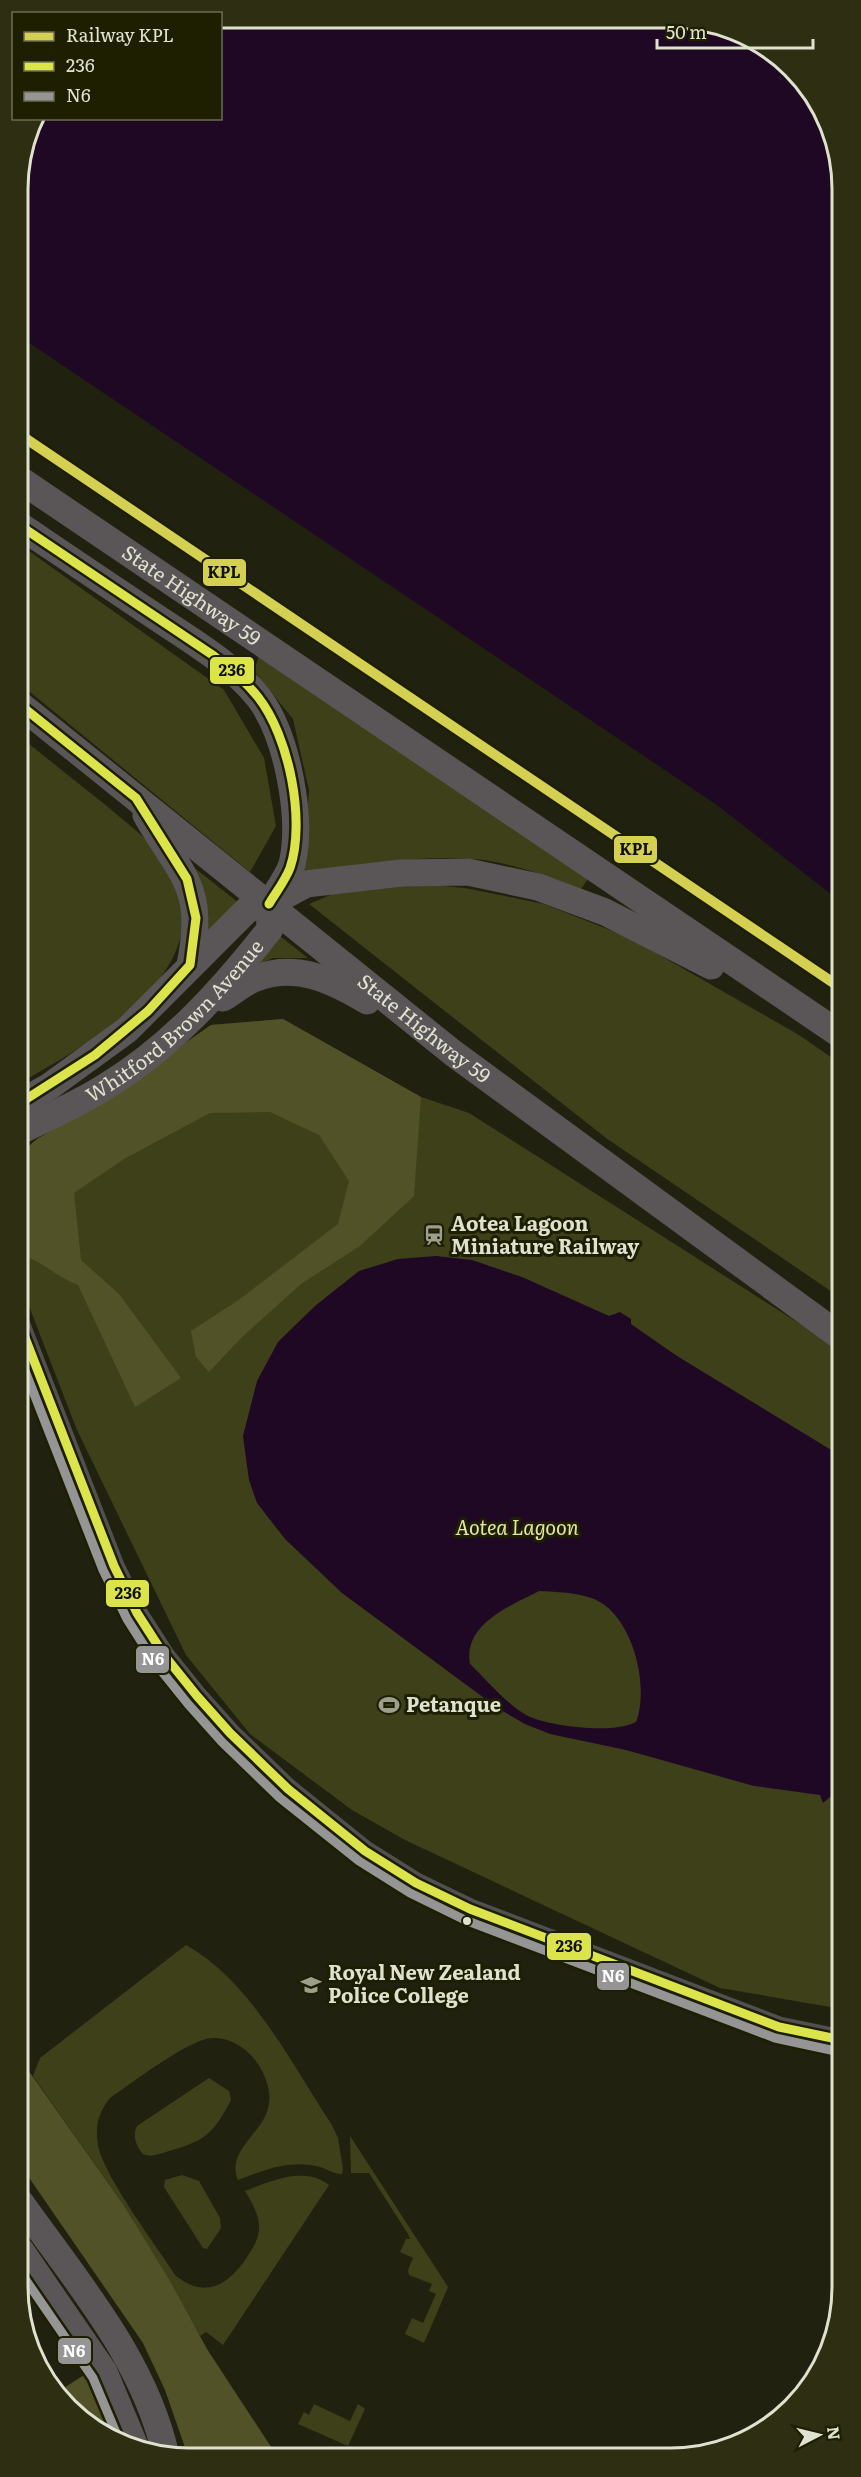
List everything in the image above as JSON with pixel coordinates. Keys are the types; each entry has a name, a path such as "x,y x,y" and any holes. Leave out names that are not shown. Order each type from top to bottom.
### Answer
{"main road":[{"name":"State Highway 59","path":"29,486 832,1029"},
{"path":"29,532 215,657 258,697 274,723 287,768 294,808 294,848 291,867 269,904"},
{"name":"State Highway 59","path":"29,712 453,1053 832,1330"},
{"path":"136,798 181,870 192,894 196,924 190,965"},
{"path":"269,904 306,884 401,873 468,872 538,887 605,912 655,935 736,980 792,1002"},
{"name":"Whitford Brown Avenue","path":"29,1098 50,1086 127,1030 248,909 269,904 270,930 198,1015 170,1041 106,1087 29,1127"},
{"path":"198,1015 254,979 276,974 311,974 333,980 453,1053"},
{"path":"28,2213 121,2345 143,2389 162,2446"},
{"path":"28,2261 104,2372 131,2437"}],"street":[{"path":"29,1139 106,1087"},
{"path":"28,1347 114,1566 137,1613 164,1655 197,1696 230,1733 288,1789 365,1851 416,1883 470,1909 779,2027 832,2038"}],"green space":[{"path":"29,551 224,690 264,758 276,826 250,872 29,691"},
{"path":"259,656 590,876 581,889 514,866 474,859 432,858 303,873 309,790 293,719 254,671"},
{"path":"29,744 150,843 171,874 184,906 181,937 169,965 151,990 128,1013 73,1052 29,1078"},
{"path":"182,858 244,907 205,946"},
{"path":"392,881 465,888 544,904 630,938 799,1035 832,1058 832,1292 606,1138 309,904 342,890"},
{"path":"276,933 308,958 273,958 240,972"},
{"name":"Aotea Lagoon","path":"283,1019 421,1097 469,1113 832,1344 832,2007 720,1988 405,1840 352,1810 250,1734 186,1655 77,1430 28,1305 29,1146 37,1139 109,1096 211,1025"},
{"path":"186,1945 231,1980 268,2026 332,2125 338,2138 343,2169 342,2174 306,2164 286,2165 238,2180 235,2170 236,2161 267,2112 269,2093 264,2075 254,2059 244,2049 226,2040 212,2038 189,2046 110,2098 100,2114 97,2126 98,2145 102,2158 120,2192 176,2276 195,2286 204,2288 221,2284 236,2272 253,2247 259,2225 255,2209 245,2191 276,2180 298,2176 319,2179 329,2185 223,2345 206,2332 200,2336 123,2204 33,2076 40,2058"},
{"path":"209,2078 229,2091 231,2100 212,2129 198,2140 179,2148 149,2156 143,2154 136,2141 137,2126"},
{"path":"350,2136 448,2287 424,2343 405,2334 412,2318 423,2323 436,2294 429,2291 432,2284 409,2275 408,2270 413,2258 400,2252 406,2239 410,2239 369,2173 351,2173"},
{"path":"182,2175 199,2181 220,2218 221,2228 207,2249 203,2248 164,2187 165,2180"},
{"path":"314,2404 350,2421 358,2404 365,2409 348,2446 298,2424 304,2412 309,2415"}],"shaded area":[{"path":"672,28 703,32 743,45 770,62 793,83 816,118 824,138 831,168 832,895 717,805 29,343 29,179 34,148 44,120 222,120 222,29"},
{"path":"283,1019 421,1097 414,1196 360,1246 301,1284 242,1337 209,1372 196,1357 191,1331 240,1299 338,1224 349,1181 319,1135 270,1112 210,1113 124,1159 74,1193 81,1260 119,1294 181,1378 135,1407 78,1285 28,1257 29,1146 37,1139 109,1096 211,1025"},
{"name":"Aotea Lagoon","path":"436,1256 472,1260 522,1277 609,1316 620,1312 631,1319 631,1324 677,1356 832,1451 832,1797 823,1803 820,1795 754,1786 626,1750 550,1734 525,1724 499,1709 342,1593 285,1539 257,1503 249,1480 243,1436 257,1381 278,1342 315,1306 359,1271 398,1259","holes":["539,1591 573,1594 594,1599 608,1607 628,1636 635,1653 641,1690 636,1722 613,1728 583,1728 539,1720 528,1716 512,1705 470,1664 470,1650 474,1638 491,1618"]},
{"path":"28,2070 123,2204 170,2281 207,2349 272,2448 185,2448 165,2390 143,2343 28,2176"},
{"path":"92,2370 120,2432 91,2415 64,2388"}],"rail line":[{"name":"KPL","path":"29,441 832,982"}],"transit line":[{"name":"236","path":"29,532 214,656 248,686 269,714 286,756 292,780 296,827 290,868 269,904"},
{"name":"236","path":"29,712 136,798 187,879 196,918 190,965 148,1011 95,1055 29,1098"},
{"name":"236","path":"28,1347 114,1566 137,1613 164,1655 197,1696 230,1733 288,1789 365,1851 416,1883 470,1909 779,2027 832,2038"},
{"name":"N6","path":"28,1380 103,1570 127,1619 155,1663 188,1704 222,1742 280,1798 359,1861 410,1893 465,1920 775,2038 832,2050"},
{"name":"N6","path":"28,2283 93,2378 115,2430"}],"place":[{"name":"Aotea Lagoon Miniature Railway","path":"434,1235"},
{"name":"Petanque","path":"389,1705"},
{"name":"Royal New Zealand Police College","path":"311,1985"}]}
